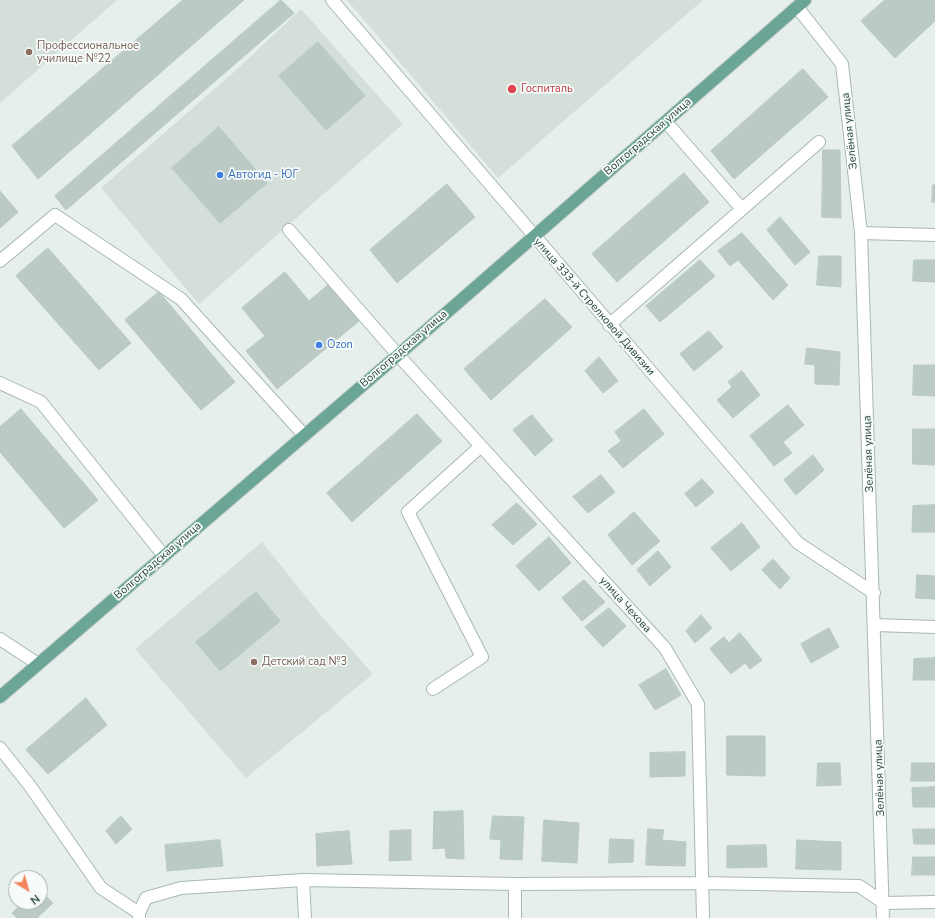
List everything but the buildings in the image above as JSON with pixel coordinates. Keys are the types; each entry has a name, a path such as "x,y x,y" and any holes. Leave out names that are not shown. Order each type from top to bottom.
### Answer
{"main road":[{"name":"Волгоградская улица","path":"0,697 398,355 801,4"}],"street":[{"name":"улица 333-й Стрелковой Дивизии","path":"332,0 533,237 798,543 874,593"},
{"name":"Зелёная улица","path":"801,4 842,64 861,233 884,903 883,918"},
{"path":"666,122 742,208"},
{"path":"609,325 819,142"},
{"path":"0,261 55,215 181,299 304,435"},
{"name":"улица Чехова","path":"289,230 398,355 665,648 698,704 703,918"},
{"path":"861,233 935,235"},
{"path":"0,383 40,402 164,556"},
{"path":"434,689 482,657 408,512 480,446"},
{"path":"875,625 935,627"},
{"path":"0,639 38,664"},
{"path":"0,748 30,786 101,888 139,916 146,898 181,888 304,880 516,884 703,883 859,886 884,903 935,902"},
{"path":"304,880 305,918"},
{"path":"515,918 516,884"}],"shaded area":[{"name":"Профессиональное училище №22","path":"0,0 117,0 0,103"},
{"name":"Госпиталь","path":"347,0 703,0 498,178"},
{"path":"301,9 403,124 199,304 101,188 234,72"},
{"name":"Детский сад №3","path":"262,542 318,612 373,674 246,778 135,649"}],"place":[{"name":"Профессиональное училище №22","path":"29,52"},
{"name":"Госпиталь","path":"512,89"},
{"name":"Автогид - ЮГ","path":"220,175"},
{"name":"Ozon","path":"319,345"},
{"name":"Детский сад №3","path":"254,662"}]}
